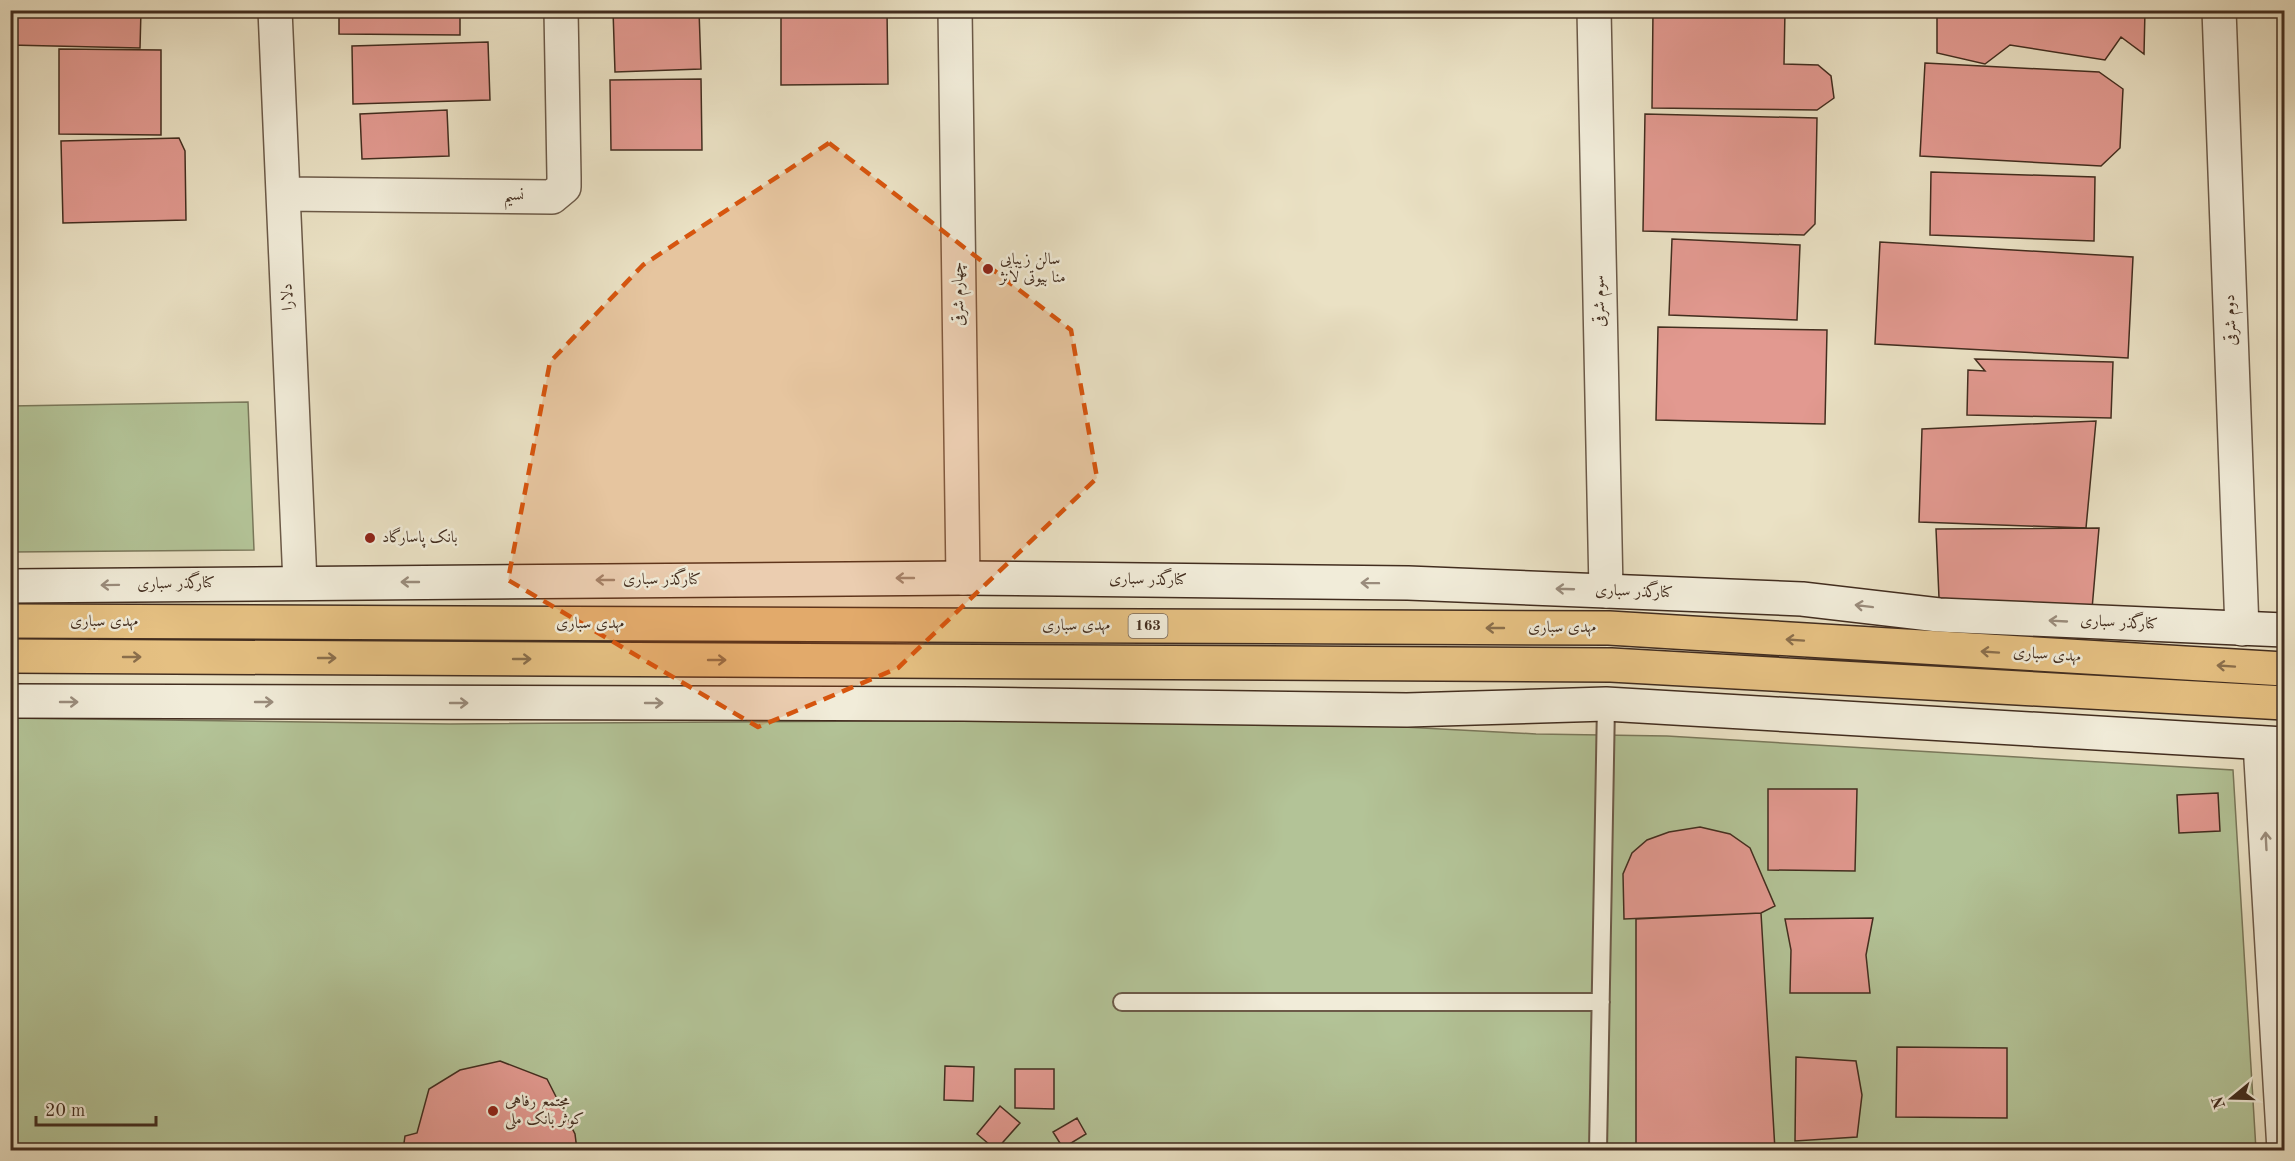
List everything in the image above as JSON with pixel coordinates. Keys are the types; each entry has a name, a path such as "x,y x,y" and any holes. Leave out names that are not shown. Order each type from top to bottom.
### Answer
{"main road":[{"name":"دلارا","path":"275,10 300,583"},
{"name":"نسیم","path":"284,194 552,197 564,188 561,10"},
{"name":"چهارم شرقی","path":"955,10 963,578"},
{"name":"سوم شرقی","path":"1594,10 1606,591"},
{"name":"دوم شرقی","path":"2219,10 2242,629"},
{"name":"کنارگذر سباری","path":"10,586 963,578 1408,584 1802,599 1939,615 2284,630"},
{"name":"مهدی سباری","path":"10,621 1609,628 2284,669"},
{"name":"163","path":"10,656 1611,665 2284,703"},
{"path":"10,701 939,704 1407,710 1606,704 2272,744 2284,1150"}],"lane":[{"path":"1598,1150 1606,704"},
{"path":"1122,1002 1600,1002"}],"highlighted area":[{"path":"829,143 1071,330 1097,478 898,668 758,727 508,580 550,362 643,265"}],"green space":[{"path":"248,402 254,550 11,552 11,406"},
{"path":"11,718 450,724 879,721 1309,722 1536,734 1667,736 2233,770 2256,1150 11,1150"}],"building":[{"path":"10,10 141,10 140,48 10,45"},
{"path":"339,10 460,10 460,35 339,34"},
{"path":"613,10 699,10 701,69 615,72"},
{"path":"1653,10 1785,10 1784,64 1818,65 1831,76 1834,98 1817,110 1652,108"},
{"path":"1937,10 2145,10 2144,54 2121,37 2105,60 2010,45 1985,64 1937,53"},
{"path":"781,11 887,11 888,84 781,85"},
{"path":"488,42 490,100 353,104 352,46"},
{"path":"59,49 161,50 161,135 59,134"},
{"path":"1925,63 2099,72 2123,89 2120,148 2101,166 1920,156"},
{"path":"701,79 702,150 611,150 610,80"},
{"path":"447,110 449,156 362,159 360,114"},
{"path":"1645,114 1817,118 1815,224 1804,235 1643,231"},
{"path":"179,138 185,151 186,220 63,223 61,141"},
{"path":"1931,172 2095,177 2094,241 1930,235"},
{"path":"1672,239 1800,245 1797,320 1669,315"},
{"path":"1880,242 2133,257 2128,358 1875,344"},
{"path":"1658,327 1827,330 1825,424 1656,420"},
{"path":"1975,359 2113,362 2111,418 1967,415 1968,370 1985,371"},
{"path":"2096,421 2086,528 1919,522 1922,429"},
{"path":"2099,528 2092,609 1939,598 1936,529"},
{"path":"1768,789 1857,789 1855,871 1768,870"},
{"path":"2218,793 2220,831 2179,833 2177,795"},
{"path":"1700,827 1730,834 1750,848 1775,906 1761,913 1624,919 1623,874 1632,853 1647,840 1669,832"},
{"path":"1761,913 1775,1150 1636,1150 1636,919"},
{"path":"1873,918 1866,955 1870,993 1790,993 1791,950 1785,919"},
{"path":"1897,1047 2007,1048 2007,1118 1896,1117"},
{"path":"1796,1057 1856,1061 1862,1095 1857,1137 1795,1141"},
{"name":"مجتمع رفاهی کوثر بانک ملی","path":"500,1061 547,1079 575,1134 577,1150 403,1150 405,1136 417,1133 429,1089 460,1070"},
{"path":"945,1066 974,1067 973,1101 944,1100"},
{"path":"1015,1069 1054,1069 1054,1109 1015,1108"},
{"path":"1000,1106 1020,1123 996,1150 977,1134"},
{"path":"1077,1118 1086,1134 1063,1148 1053,1132"}],"place":[{"name":"سالن زیبایی منا بیوتی لانژ","path":"988,269"},
{"name":"بانک پاسارگاد","path":"370,538"},
{"name":"مجتمع رفاهی کوثر بانک ملی","path":"493,1111"}]}
